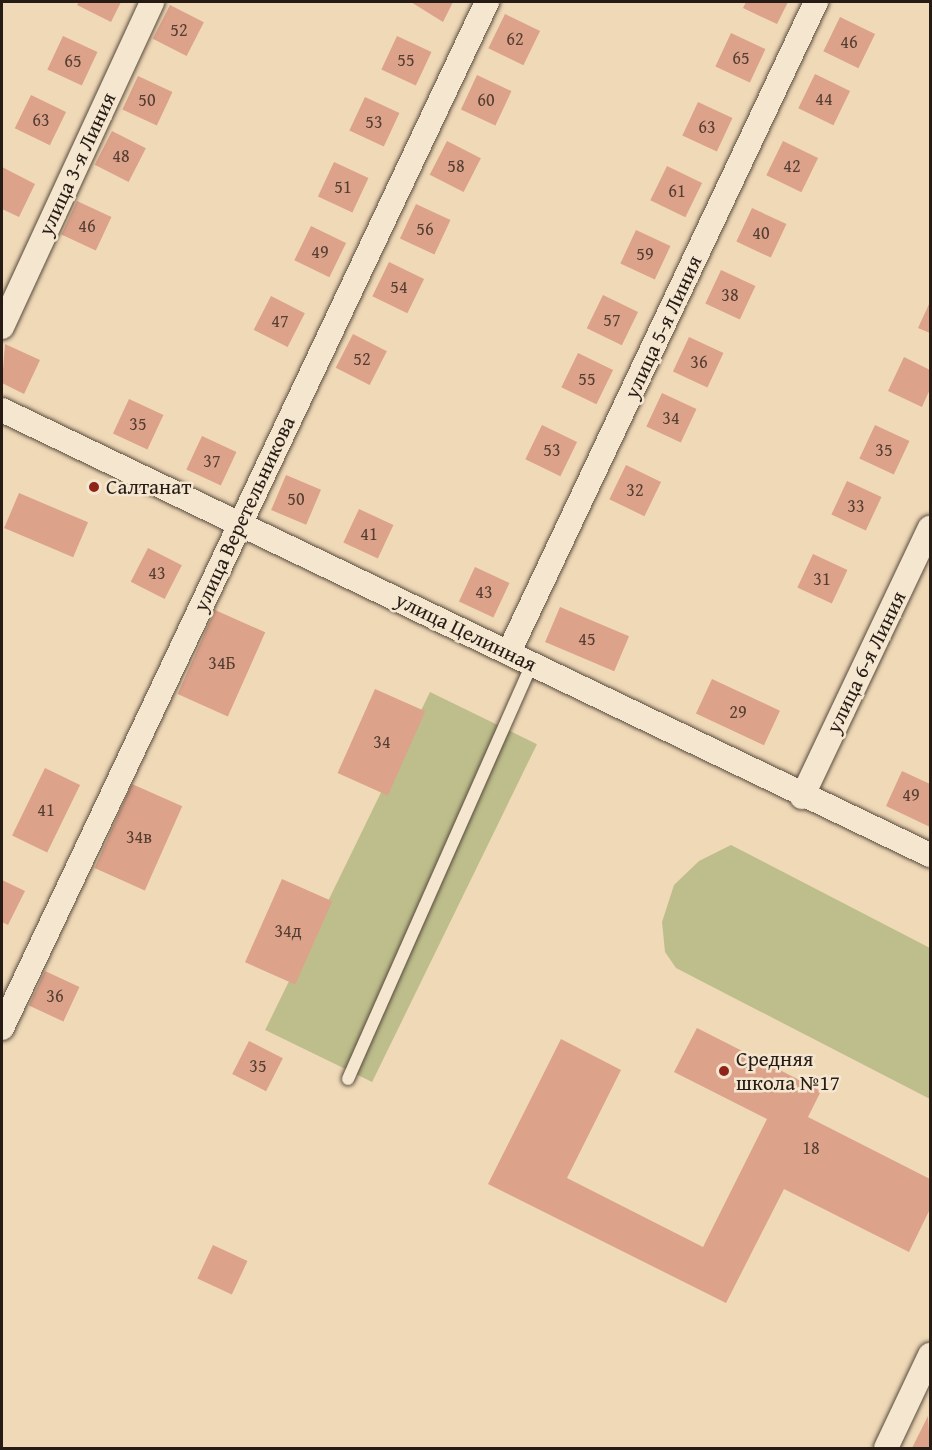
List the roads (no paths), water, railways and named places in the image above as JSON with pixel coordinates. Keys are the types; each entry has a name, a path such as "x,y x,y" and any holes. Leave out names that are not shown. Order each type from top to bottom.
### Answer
{"street":[{"name":"улица 3-я Линия","path":"2,327 152,2"},
{"name":"улица Веретельникова","path":"2,1028 487,2"},
{"name":"улица 5-я Линия","path":"509,652 816,2"},
{"name":"улица Целинная","path":"2,410 238,525 532,663 802,797 930,855"},
{"name":"улица 6-я Линия","path":"802,797 930,528"},
{"path":"886,1449 930,1355"}],"lane":[{"path":"348,1079 532,663"}],"place":[{"name":"Салтанат","path":"94,487"},
{"name":"Средняя школа №17","path":"724,1071"}]}
